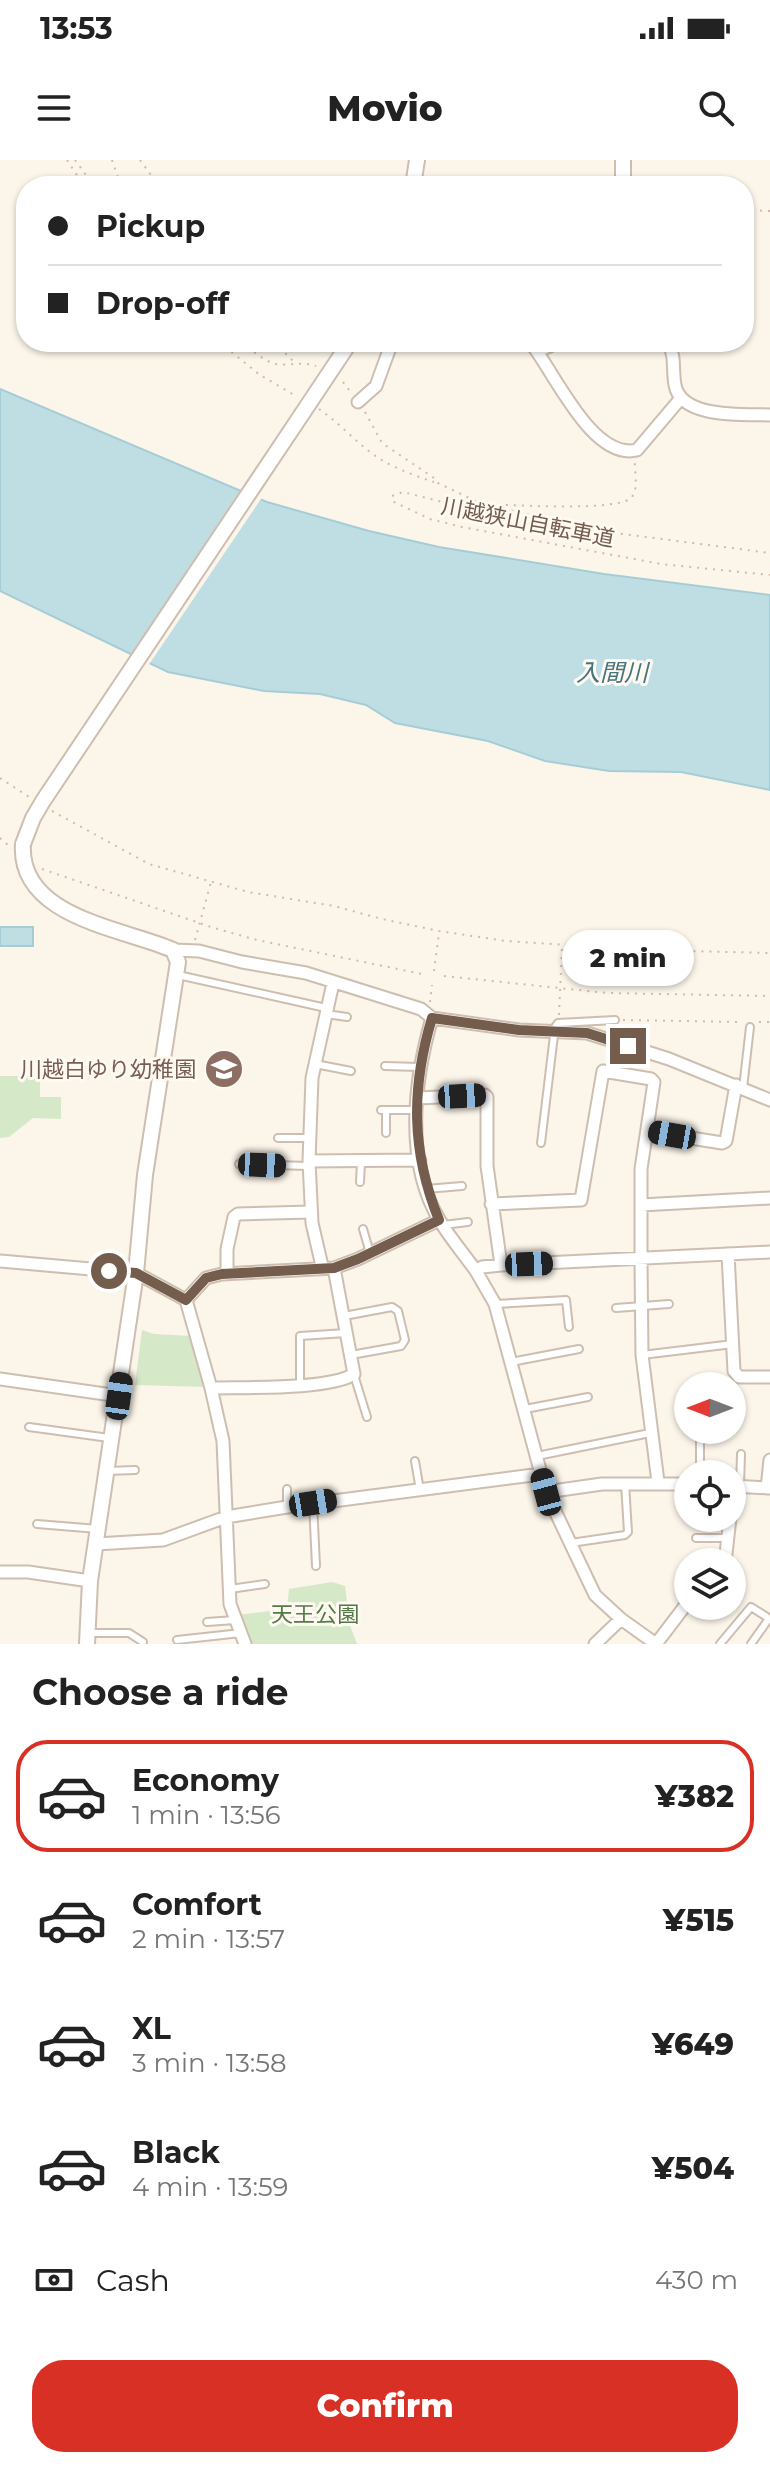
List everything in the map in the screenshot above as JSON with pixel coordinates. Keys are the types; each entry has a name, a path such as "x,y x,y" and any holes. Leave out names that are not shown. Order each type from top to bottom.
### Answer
{"street":[{"path":"343,352 303,407 43,801 17,845 28,878 35,889 51,902 85,918 173,950 199,951 306,973 421,1009 432,1018 587,1033 669,1059 770,1100"},
{"path":"358,402 376,386 388,352"},
{"path":"538,352 581,420 598,437 628,452 637,450 681,398"},
{"path":"673,352 675,387 681,398 715,413 770,415"},
{"path":"87,1639 90,1581 136,1273 145,1175 178,962 173,950"},
{"path":"211,1388 300,1385 346,1379 354,1374 344,1316 311,1212 309,1164 315,1064 333,983"},
{"path":"432,1018 419,1067 417,1104 420,1160 426,1189 441,1222 495,1304 546,1492 595,1595 621,1619 656,1644 674,1620"},
{"path":"491,1204 581,1200 603,1071 654,1082 641,1169 641,1260 642,1355 658,1482"},
{"path":"648,1131 722,1143 726,1141 740,1087"},
{"path":"417,1104 487,1097 487,1166 501,1265"},
{"path":"309,1164 420,1160"},
{"path":"641,1205 770,1198"},
{"path":"227,1273 227,1249 234,1217 238,1214 311,1212"},
{"path":"186,1300 206,1278 227,1273 328,1267 370,1253 441,1222"},
{"path":"476,1271 482,1267 501,1265 770,1252"},
{"path":"728,1254 734,1371 739,1377 770,1377"},
{"path":"0,1261 136,1273 186,1300 223,1441 230,1604 243,1638"},
{"path":"0,1379 119,1396"},
{"path":"746,1487 769,1488 770,1460"},
{"path":"97,1536 163,1540 226,1517 420,1490 444,1493 541,1474"},
{"path":"546,1492 625,1483 674,1483"},
{"path":"727,1548 729,1532"},
{"path":"0,1572 28,1572 90,1581"},
{"path":"595,1644 621,1619"}],"lane":[{"path":"176,974 347,1017"},
{"path":"541,1143 553,1032 558,1023 615,1020"},
{"path":"740,1087 752,1025"},
{"path":"315,1064 351,1071"},
{"path":"385,1066 419,1067"},
{"path":"386,1133 383,1110 417,1104"},
{"path":"278,1138 310,1138"},
{"path":"360,1182 361,1162"},
{"path":"239,1164 309,1164"},
{"path":"426,1189 462,1186"},
{"path":"441,1222 468,1222"},
{"path":"363,1229 370,1253"},
{"path":"495,1304 566,1300 569,1327"},
{"path":"616,1308 669,1304"},
{"path":"344,1316 392,1307 398,1311 405,1340 401,1346 351,1355"},
{"path":"300,1385 300,1336 346,1333"},
{"path":"642,1355 733,1344"},
{"path":"511,1362 579,1349"},
{"path":"354,1374 367,1417"},
{"path":"525,1409 588,1397"},
{"path":"29,1427 111,1438"},
{"path":"537,1456 650,1433"},
{"path":"740,1460 741,1454"},
{"path":"415,1461 420,1490"},
{"path":"106,1471 135,1470"},
{"path":"571,1543 628,1532 625,1483"},
{"path":"287,1489 287,1507"},
{"path":"313,1503 316,1566"},
{"path":"37,1524 97,1536"},
{"path":"696,1538 729,1538"},
{"path":"230,1589 265,1584"},
{"path":"720,1644 751,1607 768,1620 751,1644"},
{"path":"207,1622 236,1619"},
{"path":"87,1639 129,1633 143,1642"},
{"path":"177,1640 243,1638"}],"path":[{"path":"231,352 303,407"},
{"path":"256,352 277,364 310,363 324,369"},
{"path":"284,352 294,363"},
{"name":"川越狭山自転車道","path":"343,382 382,443 438,483"},
{"path":"317,408 337,421 381,460 485,504 600,531 770,553"},
{"path":"485,504 570,506 625,503 633,496 636,484 634,463 637,450"},
{"name":"川越狭山自転車道","path":"485,504 486,510 477,511 403,492 392,496 394,502 404,509 462,527 661,564 770,575"},
{"path":"0,778 33,800"},
{"path":"45,807 149,864 248,892 334,906 439,931 562,945 770,953"},
{"path":"0,838 17,845"},
{"path":"36,867 257,940 422,974"},
{"path":"195,941 211,882"},
{"path":"434,971 439,931"},
{"path":"559,1012 562,945"},
{"path":"444,976 607,993 770,996"},
{"path":"430,1004 432,985"},
{"path":"615,1020 740,1022"},
{"path":"752,1025 770,1022"}],"green space":[{"path":"0,1076 40,1076 40,1097 61,1097 61,1119 33,1118 9,1137 0,1138"},
{"path":"142,1330 154,1334 192,1336 207,1387 135,1385"},
{"name":"天王公園","path":"332,1582 345,1586 347,1602 342,1604 357,1644 249,1644 237,1615 287,1609 289,1589"}],"water":[{"name":"入間川","path":"0,389 267,502 369,531 439,547 604,574 770,595 770,790 681,772 609,771 545,761 488,741 395,723 366,705 320,694 264,691 168,672 0,591"},
{"path":"0,927 33,927 33,946 0,946"}],"pier":[{"path":"244,488 263,496 148,666 130,657"}],"place":[{"name":"川越白ゆり幼稚園","path":"224,1069"}],"route":[{"path":"109,1271 136,1273 186,1300 206,1278 322,1266 334,1268 439,1220 426,1189 416,1110 419,1067 432,1018 545,1033 587,1033 628,1046"}]}
